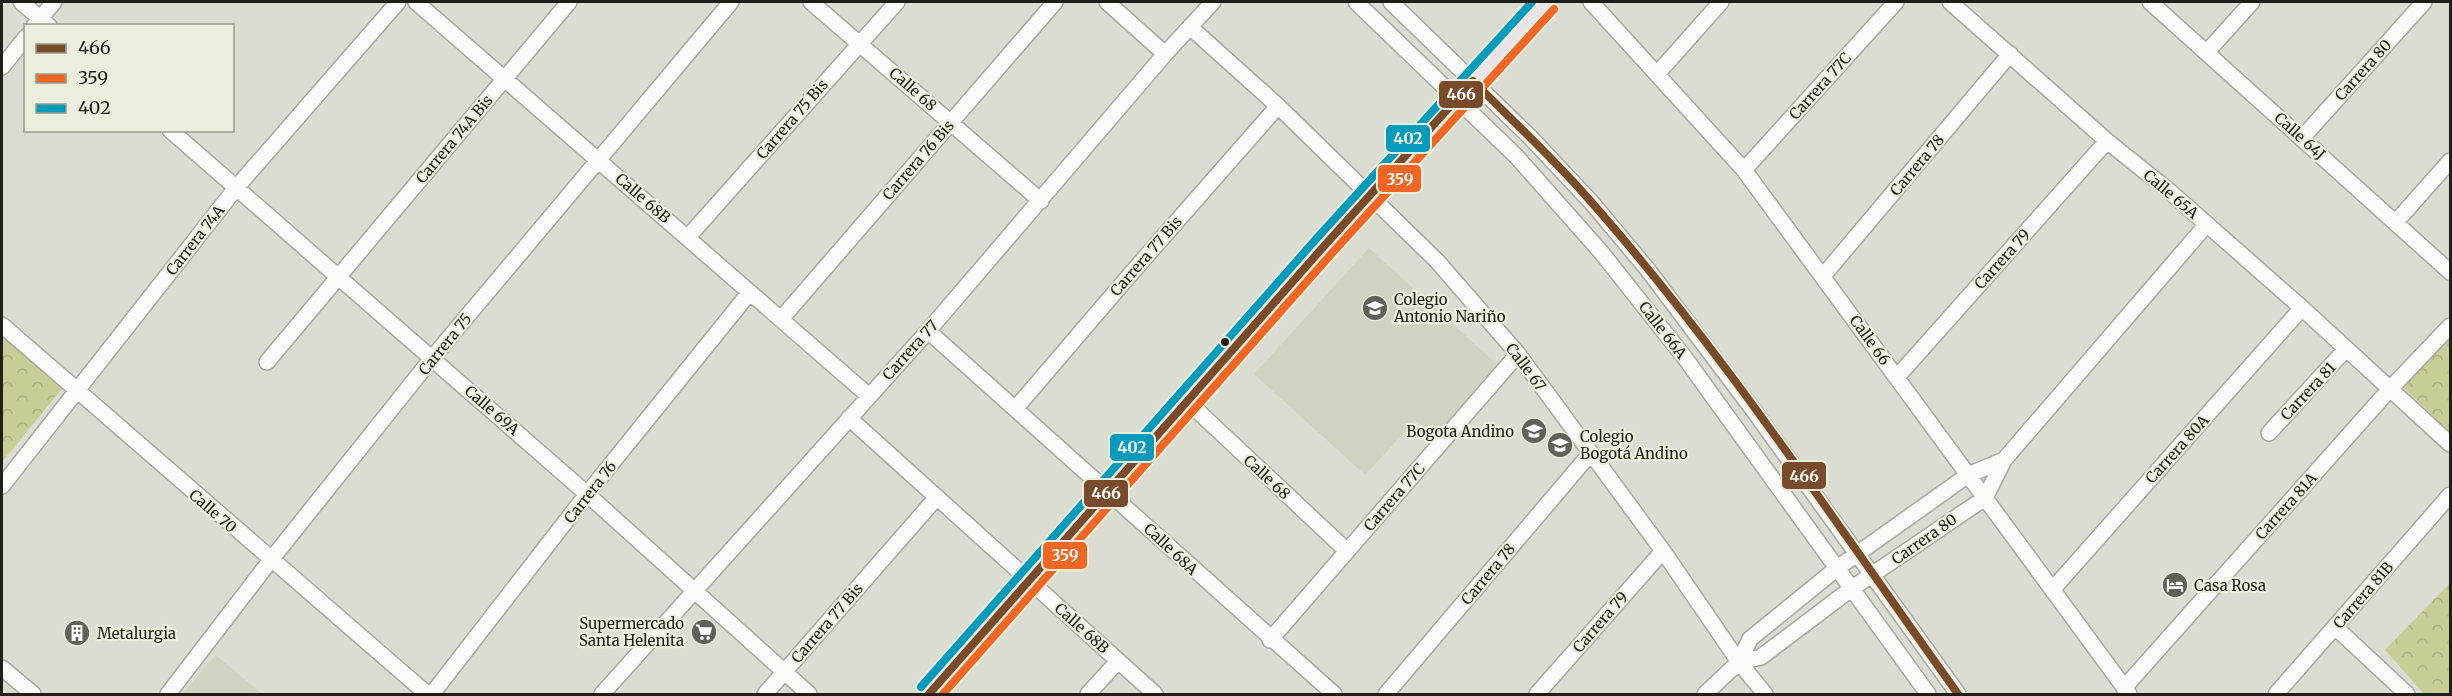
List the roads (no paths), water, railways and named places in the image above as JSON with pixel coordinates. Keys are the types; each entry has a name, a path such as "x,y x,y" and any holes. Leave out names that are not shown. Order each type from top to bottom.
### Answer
{"main road":[{"path":"929,694 1369,196 1546,2"}],"street":[{"path":"21,2 41,23 54,2"},
{"name":"Carrera 74A","path":"2,486 236,188 398,2"},
{"name":"Calle 68B","path":"416,2 869,396"},
{"name":"Carrera 74A Bis","path":"267,362 569,2"},
{"name":"Carrera 75","path":"168,694 270,561 433,357 731,2"},
{"name":"Calle 68","path":"811,2 1041,201"},
{"name":"Carrera 75 Bis","path":"688,237 897,2"},
{"name":"Carrera 76 Bis","path":"781,319 1055,2"},
{"path":"1107,2 1165,54"},
{"name":"Carrera 77","path":"602,694 928,331 1165,54 1213,2"},
{"name":"Calle 66A","path":"1356,2 1457,98 1564,208 1685,358 1928,694"},
{"name":"Calle 66A","path":"1391,2 1473,81 1592,203 1648,270 1754,411 1958,694"},
{"name":"Calle 66","path":"1591,2 1744,170 2126,691"},
{"path":"1658,73 1720,2"},
{"name":"Carrera 77C","path":"1744,170 1896,2"},
{"name":"Calle 65A","path":"1950,2 2107,141 2207,224 2302,308 2389,390"},
{"name":"Calle 64J","path":"2150,2 2451,272"},
{"path":"2207,52 2252,2"},
{"name":"Carrera 80","path":"2302,138 2424,2"},
{"name":"Calle 67","path":"1191,27 1278,106 1437,261 1518,354 1663,551 1739,663 1765,694"},
{"path":"2,67 24,40"},
{"name":"Carrera 78","path":"1823,276 2010,54"},
{"name":"Carrera 77 Bis","path":"1016,408 1278,106"},
{"name":"Calle 69A","path":"172,132 433,357 809,694"},
{"name":"Carrera 79","path":"1897,377 2107,141"},
{"path":"2395,223 2451,161"},
{"name":"Carrera 80","path":"1739,663 1761,657 1851,589 1985,498 2004,460 2207,224"},
{"name":"Carrera 76","path":"432,694 750,292"},
{"name":"Carrera 80A","path":"2052,590 2302,308"},
{"name":"Calle 70","path":"2,325 270,561 427,694"},
{"name":"Carrera 81A","path":"2126,691 2389,390 2451,326"},
{"name":"Calle 68A","path":"928,331 1109,492 1270,640 1334,694"},
{"name":"Carrera 81","path":"2269,432 2346,349"},
{"name":"Carrera 77C","path":"1270,640 1518,354"},
{"path":"2389,390 2451,444"},
{"name":"Calle 68","path":"1188,402 1347,551"},
{"name":"Calle 68B","path":"849,418 1155,694"},
{"name":"Carrera 78","path":"1386,694 1590,454"},
{"name":"Carrera 80","path":"1705,694 1739,663 1750,639 1836,569 1968,475 2004,460"},
{"name":"Carrera 81B","path":"2276,694 2451,495"},
{"name":"Carrera 77 Bis","path":"765,694 937,497"},
{"name":"Carrera 79","path":"1537,694 1663,551"},
{"path":"2335,627 2407,694"},
{"path":"1088,694 1118,661"},
{"path":"2,668 33,694"}],"place":[{"name":"Colegio Antonio Nariño","path":"1375,308"},
{"name":"Bogota Andino","path":"1534,431"},
{"name":"Colegio Bogotá Andino","path":"1560,445"},
{"name":"Casa Rosa","path":"2175,585"},
{"name":"Supermercado Santa Helenita","path":"704,632"},
{"name":"Metalurgia","path":"77,633"}]}
